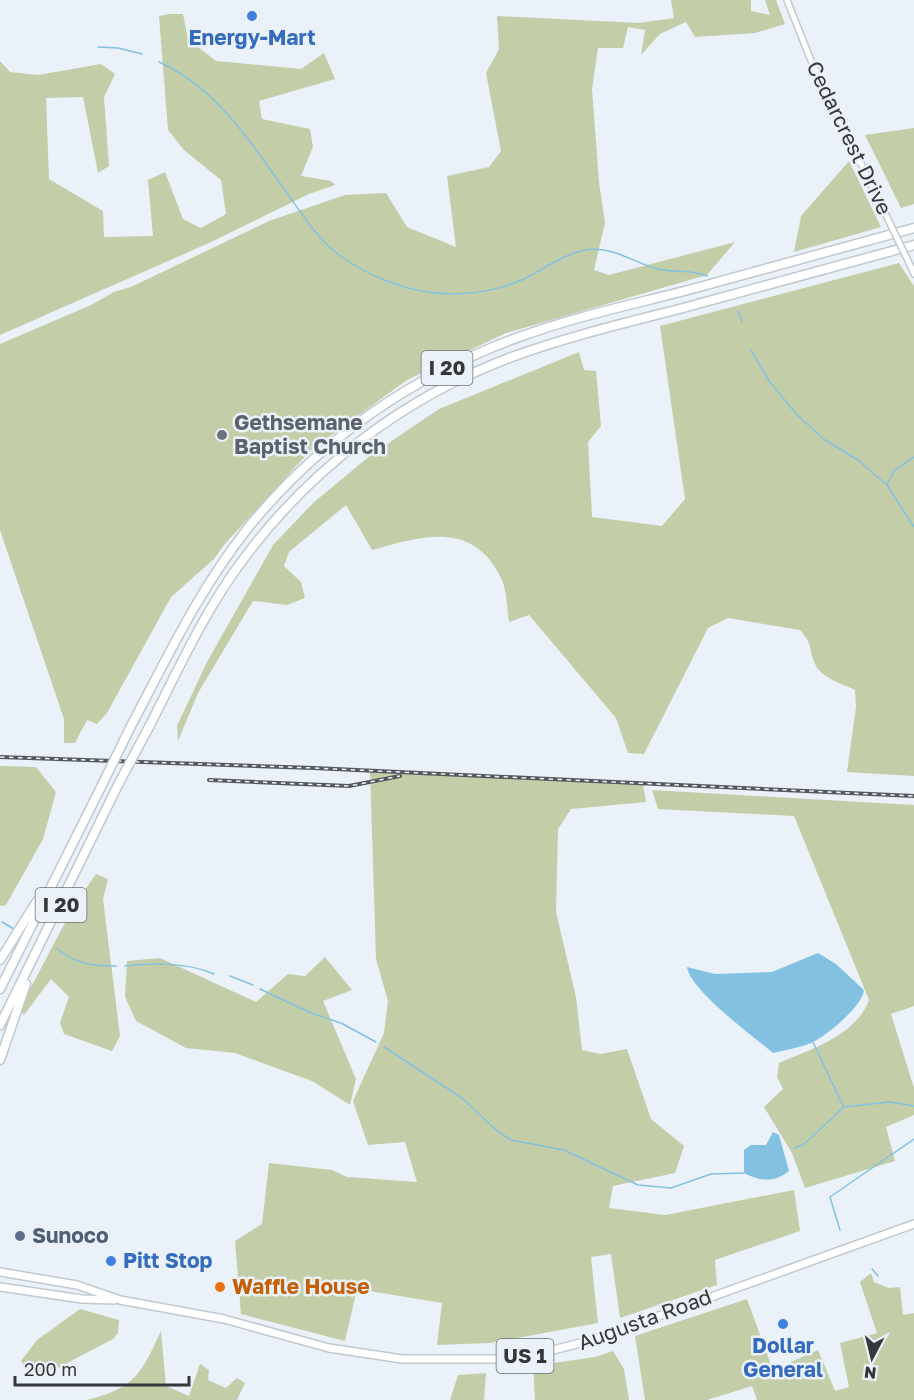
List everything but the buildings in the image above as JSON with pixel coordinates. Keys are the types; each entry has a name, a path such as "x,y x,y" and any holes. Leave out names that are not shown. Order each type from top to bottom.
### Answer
{"highway":[{"name":"I 20","path":"0,989 131,726 200,596 249,527 301,471 354,425 384,404 460,362 540,330 914,228"},
{"name":"I 20","path":"0,1025 119,783 202,622 259,540 291,503 333,463 393,417 474,373 539,348 914,245"},
{"path":"0,960 70,846"},
{"path":"0,1060 36,954"}],"main road":[{"name":"Augusta Road","path":"0,1287 82,1299 120,1300 224,1319 328,1348 383,1357 421,1360 512,1358 565,1349 592,1340 914,1224"},
{"name":"Augusta Road","path":"0,1272 77,1285 120,1300"}],"street":[{"name":"Cedarcrest Drive","path":"787,0 812,63 914,274"}],"green space":[{"path":"671,0 751,0 751,11 770,15 765,0 776,0 785,24 755,33 695,37 686,22 660,34 641,55 645,30 628,27 623,48 598,48 592,89 599,182 605,223 594,270 609,275 735,242 707,275 506,333 407,380 311,450 224,545 214,559 171,597 107,713 97,724 87,720 75,743 64,743 64,719 0,530 0,344 91,305 114,292 131,287 269,221 345,195 386,193 407,227 456,247 447,176 489,167 501,151 486,73 499,49 497,16 639,23 674,18"},
{"path":"183,14 188,39 216,61 301,69 324,53 335,79 259,101 262,119 310,129 313,147 301,176 331,181 335,185 309,194 209,243 0,335 0,61 10,72 38,75 101,64 115,74 104,97 109,166 98,173 83,97 46,98 49,179 103,211 104,237 153,236 148,180 165,172 183,219 201,228 226,214 221,180 184,150 168,130 159,16"},
{"path":"914,128 914,204 901,208 865,135"},
{"path":"849,161 881,227 794,252 801,216"},
{"path":"899,263 914,286 914,776 847,772 856,707 855,690 833,680 818,669 809,644 800,630 728,618 708,628 644,754 628,753 616,718 529,615 509,622 502,580 490,561 477,548 462,540 428,537 372,550 346,505 289,552 284,566 301,582 305,598 287,605 253,601 198,693 178,741 177,726 207,662 273,545 313,503 371,455 439,409 579,352 584,370 596,371 601,426 588,442 592,517 662,526 685,499 660,326"},
{"path":"0,766 36,767 56,792 43,839 6,905 0,906"},
{"path":"370,771 643,784 646,802 571,809 558,829 556,912 576,997 582,1050 600,1054 627,1049 651,1119 684,1146 675,1173 613,1186 609,1208 665,1215 794,1190 800,1231 715,1260 717,1285 620,1318 611,1254 591,1257 598,1323 490,1343 437,1345 442,1303 357,1289 345,1341 241,1314 235,1241 262,1224 269,1163 332,1170 347,1177 417,1182 405,1142 368,1145 353,1101 384,1033 388,1001 376,959"},
{"path":"652,790 914,805 914,1006 891,1014 914,1088 914,1115 886,1127 895,1161 805,1188 792,1153 764,1107 783,1089 777,1077 779,1063 819,1046 844,1032 863,1012 869,1000 794,816 658,809"},
{"path":"96,874 108,879 103,899 120,1036 112,1051 64,1034 60,1023 69,997 51,979 24,1015 19,1009 65,923"},
{"path":"325,957 352,990 323,1001 356,1079 350,1105 312,1081 235,1053 186,1048 136,1021 125,997 127,961 160,958 256,1002 288,974 305,976"},
{"path":"871,1273 874,1282 889,1288 900,1287 903,1315 914,1313 914,1400 757,1400 752,1386 707,1400 645,1400 635,1336 747,1299 773,1370 818,1350 835,1391 849,1387 840,1343 877,1333 860,1282"},
{"path":"80,1309 119,1320 118,1333 113,1339 54,1370 30,1375 21,1361 37,1340"},
{"path":"161,1331 166,1386 189,1396 200,1364 209,1370 208,1380 226,1388 237,1378 245,1383 237,1400 87,1400 116,1390 134,1377 148,1358"},
{"path":"613,1351 624,1369 629,1400 535,1400 533,1366 595,1357"},
{"path":"486,1373 484,1400 450,1400 458,1375"}],"water":[{"path":"818,953 836,964 864,990 862,997 834,1028 817,1040 773,1053 738,1025 699,988 687,967 715,974 772,972"},
{"path":"773,1132 779,1135 789,1171 778,1178 767,1180 744,1173 744,1150 751,1145 766,1145"}],"waterway":[{"path":"98,47 118,48 142,54"},
{"path":"159,62 198,86 231,118 311,226 331,249 356,266 387,281 421,291 474,293 508,285 569,255 595,249 613,252 658,269 707,276"},
{"path":"738,311 742,322"},
{"path":"751,350 769,381 798,416 825,440 858,460 887,485 914,527"},
{"path":"887,484 895,470 914,457"},
{"path":"2,922 14,929"},
{"path":"56,948 70,958 84,963 116,966"},
{"path":"125,966 170,964 192,967 214,974"},
{"path":"230,976 253,985"},
{"path":"260,989 311,1013 341,1023 376,1042"},
{"path":"813,1042 843,1106"},
{"path":"384,1047 462,1098 496,1130 511,1140 564,1150 638,1185 671,1188 711,1174 744,1173"},
{"path":"794,1148 803,1145 844,1107 890,1102 914,1106"},
{"path":"840,1230 830,1197 914,1139"},
{"path":"872,1269 878,1276"}],"railway":[{"path":"0,757 314,768 914,796"},
{"path":"209,780 349,786 400,776"}],"place":[{"name":"Energy-Mart","path":"252,16"},
{"name":"Gethsemane Baptist Church","path":"222,435"},
{"name":"Sunoco","path":"20,1236"},
{"name":"Pitt Stop","path":"111,1261"},
{"name":"Waffle House","path":"220,1287"},
{"name":"Dollar General","path":"783,1324"}]}
